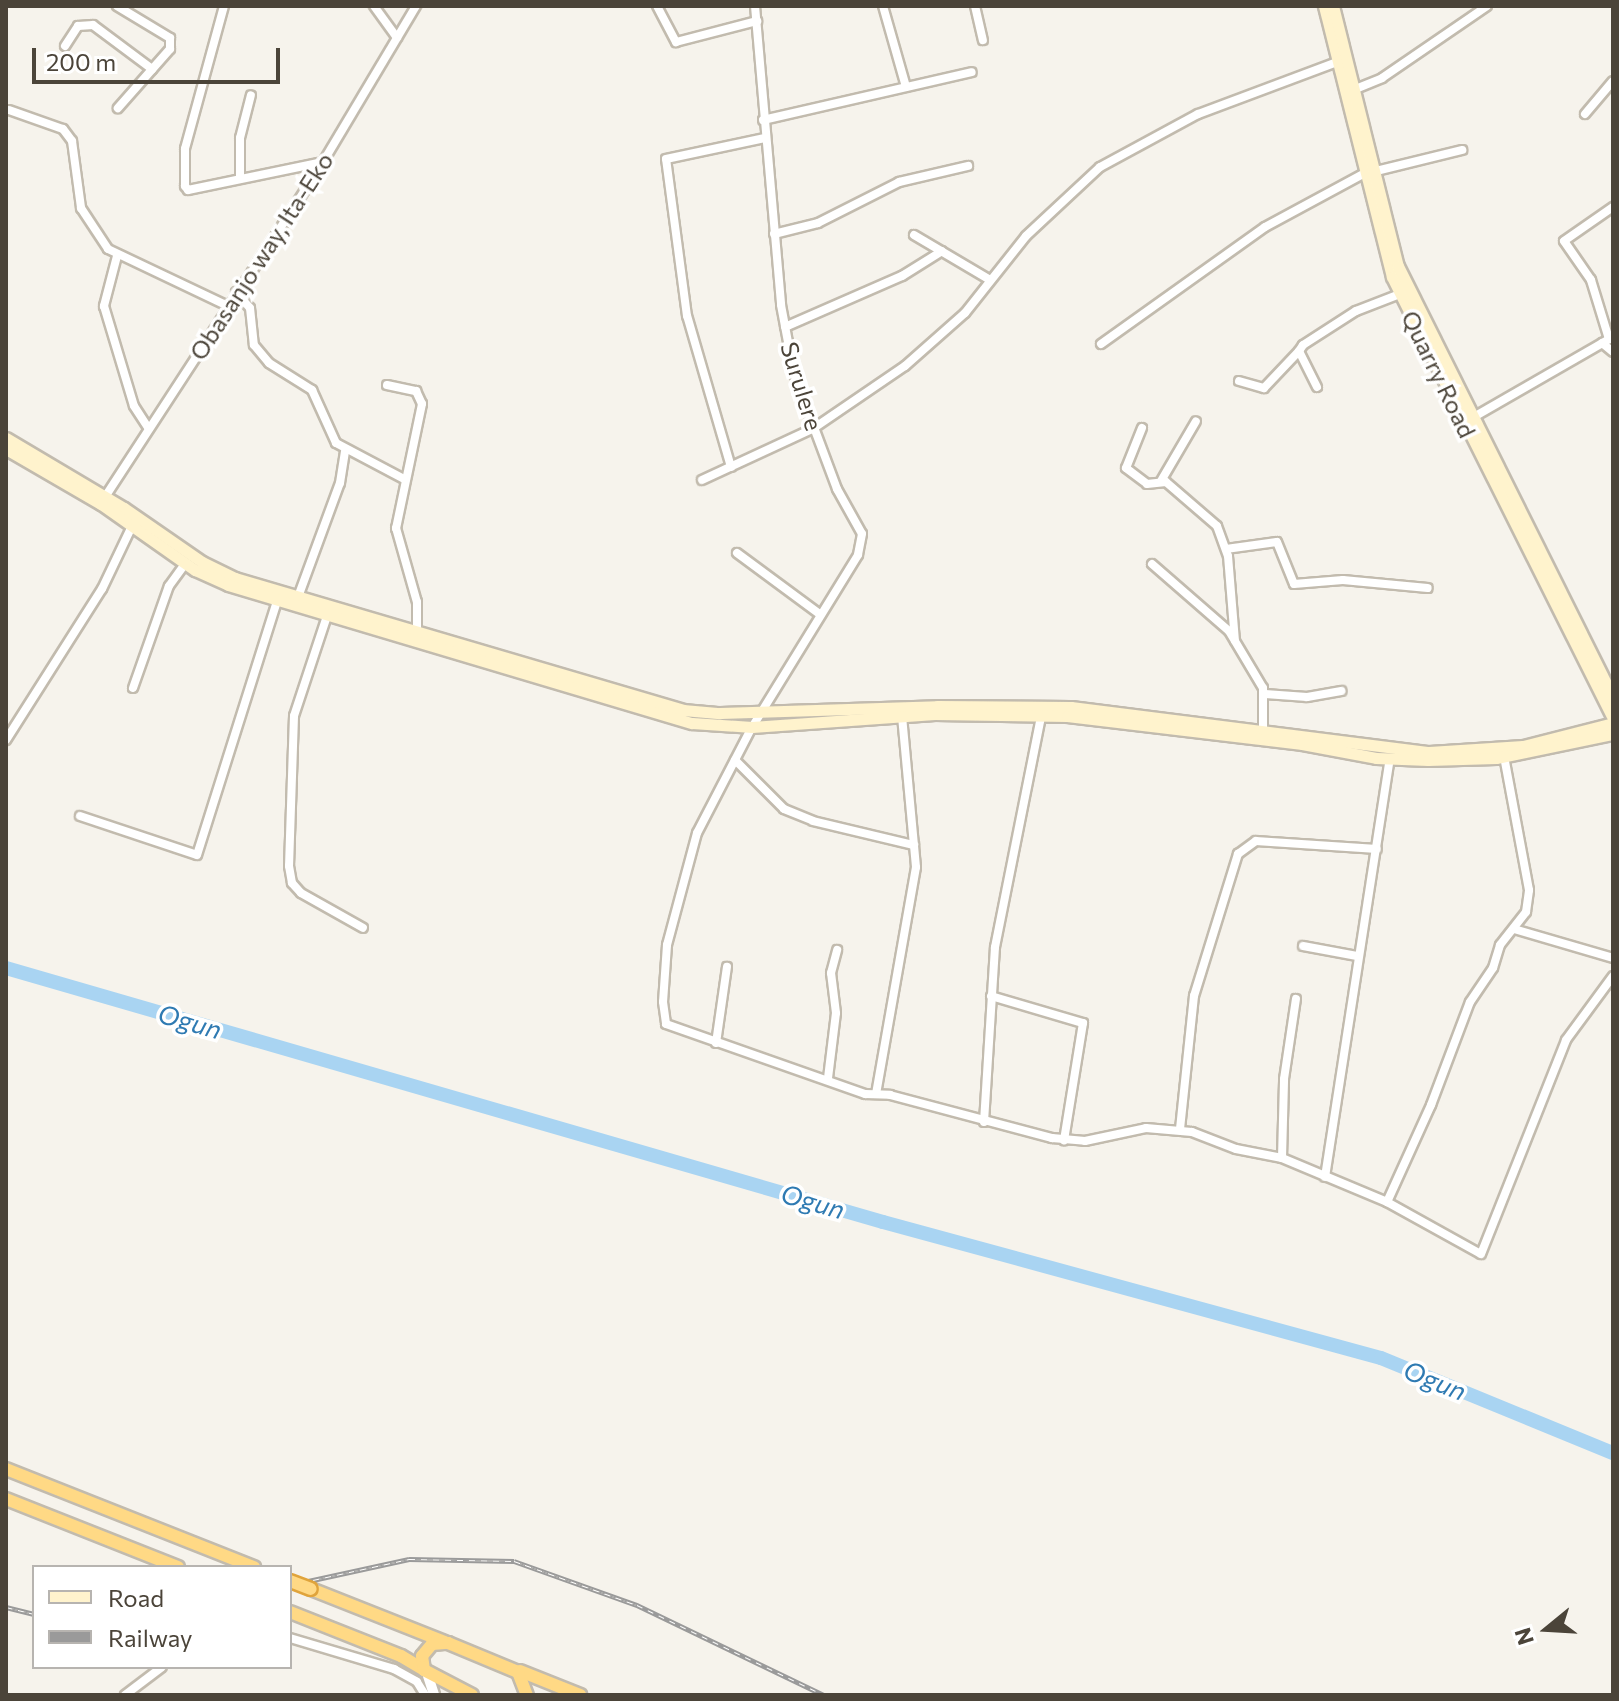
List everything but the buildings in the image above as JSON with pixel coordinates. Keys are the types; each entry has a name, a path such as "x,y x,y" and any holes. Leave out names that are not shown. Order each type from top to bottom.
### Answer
{"highway":[{"path":"6,1469 249,1565"},
{"path":"6,1499 173,1565"},
{"path":"292,1582 580,1695"},
{"path":"292,1613 401,1656 426,1673 472,1695"},
{"path":"426,1673 426,1649 448,1643"},
{"path":"508,1667 525,1679 527,1695"}],"main road":[{"name":"Quarry Road","path":"1324,6 1400,294 1612,726"},
{"name":"Quarry Road","path":"1333,6 1368,173 1398,266 1613,697"},
{"path":"6,438 202,562 298,597 683,710 763,713 937,706 1071,707 1429,752 1523,746 1612,726"},
{"path":"6,449 103,500 132,526 185,564 277,601 692,723 752,727 902,717 1041,716 1152,724 1390,759 1504,757 1612,726"}],"street":[{"path":"117,6 170,38 170,49 118,108"},
{"path":"224,6 182,168 188,190 240,176 323,162"},
{"path":"374,6 397,38"},
{"name":"Obasanjo way, Ita-Eko","path":"103,500 323,162 416,6"},
{"path":"657,6 676,42 757,21"},
{"name":"Surulere","path":"716,1043 704,1035 671,1028 663,1002 667,945 687,863 752,727 763,713 818,613 858,555 862,534 814,428 794,374 774,234 755,6"},
{"path":"883,6 906,87"},
{"path":"975,6 983,40"},
{"path":"1353,90 1382,78 1487,6"},
{"path":"65,46 78,26 93,25 152,69"},
{"path":"702,480 814,428 905,366 965,313 1026,236 1100,167 1198,114 1337,62"},
{"path":"763,120 972,72"},
{"path":"1585,114 1613,81"},
{"path":"240,176 240,138 251,95"},
{"path":"9,110 63,129 76,152 81,208 92,230 117,256 228,306"},
{"path":"731,467 687,316 666,159 765,138"},
{"path":"1101,344 1265,227 1368,173 1462,150"},
{"path":"774,234 818,223 899,182 968,166"},
{"path":"1613,207 1564,241 1596,290 1613,352"},
{"path":"914,235 990,280"},
{"path":"785,327 902,276 942,251"},
{"path":"117,256 104,306 134,406 149,429"},
{"path":"236,292 250,308 254,345 260,355 312,390 330,434 345,450 404,479"},
{"path":"1239,381 1264,388 1299,351 1336,321 1400,294"},
{"path":"1472,418 1608,340"},
{"path":"1299,351 1317,387"},
{"path":"387,385 416,391 422,404 396,528 417,602 417,632"},
{"path":"1142,428 1126,468 1147,484 1161,481 1196,421"},
{"path":"298,597 340,483 345,450"},
{"path":"1161,481 1207,514 1226,549 1235,641"},
{"path":"6,740 102,589 132,526"},
{"path":"1226,549 1277,542 1294,584 1343,580 1428,588"},
{"path":"737,553 818,613"},
{"path":"133,688 169,586 185,564"},
{"path":"1152,564 1222,622 1235,641 1265,694 1263,731"},
{"path":"80,816 197,855 277,601"},
{"path":"327,616 294,716 289,866 292,883 301,893 363,928"},
{"path":"1265,694 1307,697 1341,691"},
{"path":"984,1122 991,996 1004,888 1041,716"},
{"path":"876,1094 915,878 902,717"},
{"path":"1387,1202 1431,1105 1470,1002 1526,912 1529,890 1504,757"},
{"path":"1325,1177 1390,759"},
{"path":"735,760 784,809 813,821 914,845"},
{"path":"1180,1129 1194,996 1238,854 1256,841 1377,849"},
{"path":"1514,929 1613,958"},
{"path":"1303,946 1357,956"},
{"path":"828,1078 836,1013 831,973 837,950"},
{"path":"727,967 716,1043 876,1094 1064,1140 1180,1129 1236,1149 1282,1158 1387,1202 1472,1251 1485,1250 1566,1040 1613,976"},
{"path":"991,996 1083,1023 1064,1140"},
{"path":"1282,1158 1284,1079 1296,999"},
{"path":"292,1639 394,1669 417,1682 425,1695"},
{"path":"125,1695 159,1669"},
{"path":"426,1673 434,1695"}],"waterway":[{"name":"Ogun","path":"6,968 883,1222 1381,1358 1613,1453"}],"railway":[{"path":"292,1585 409,1559 514,1561 637,1605 824,1695"},
{"path":"6,1607 32,1614"}]}
